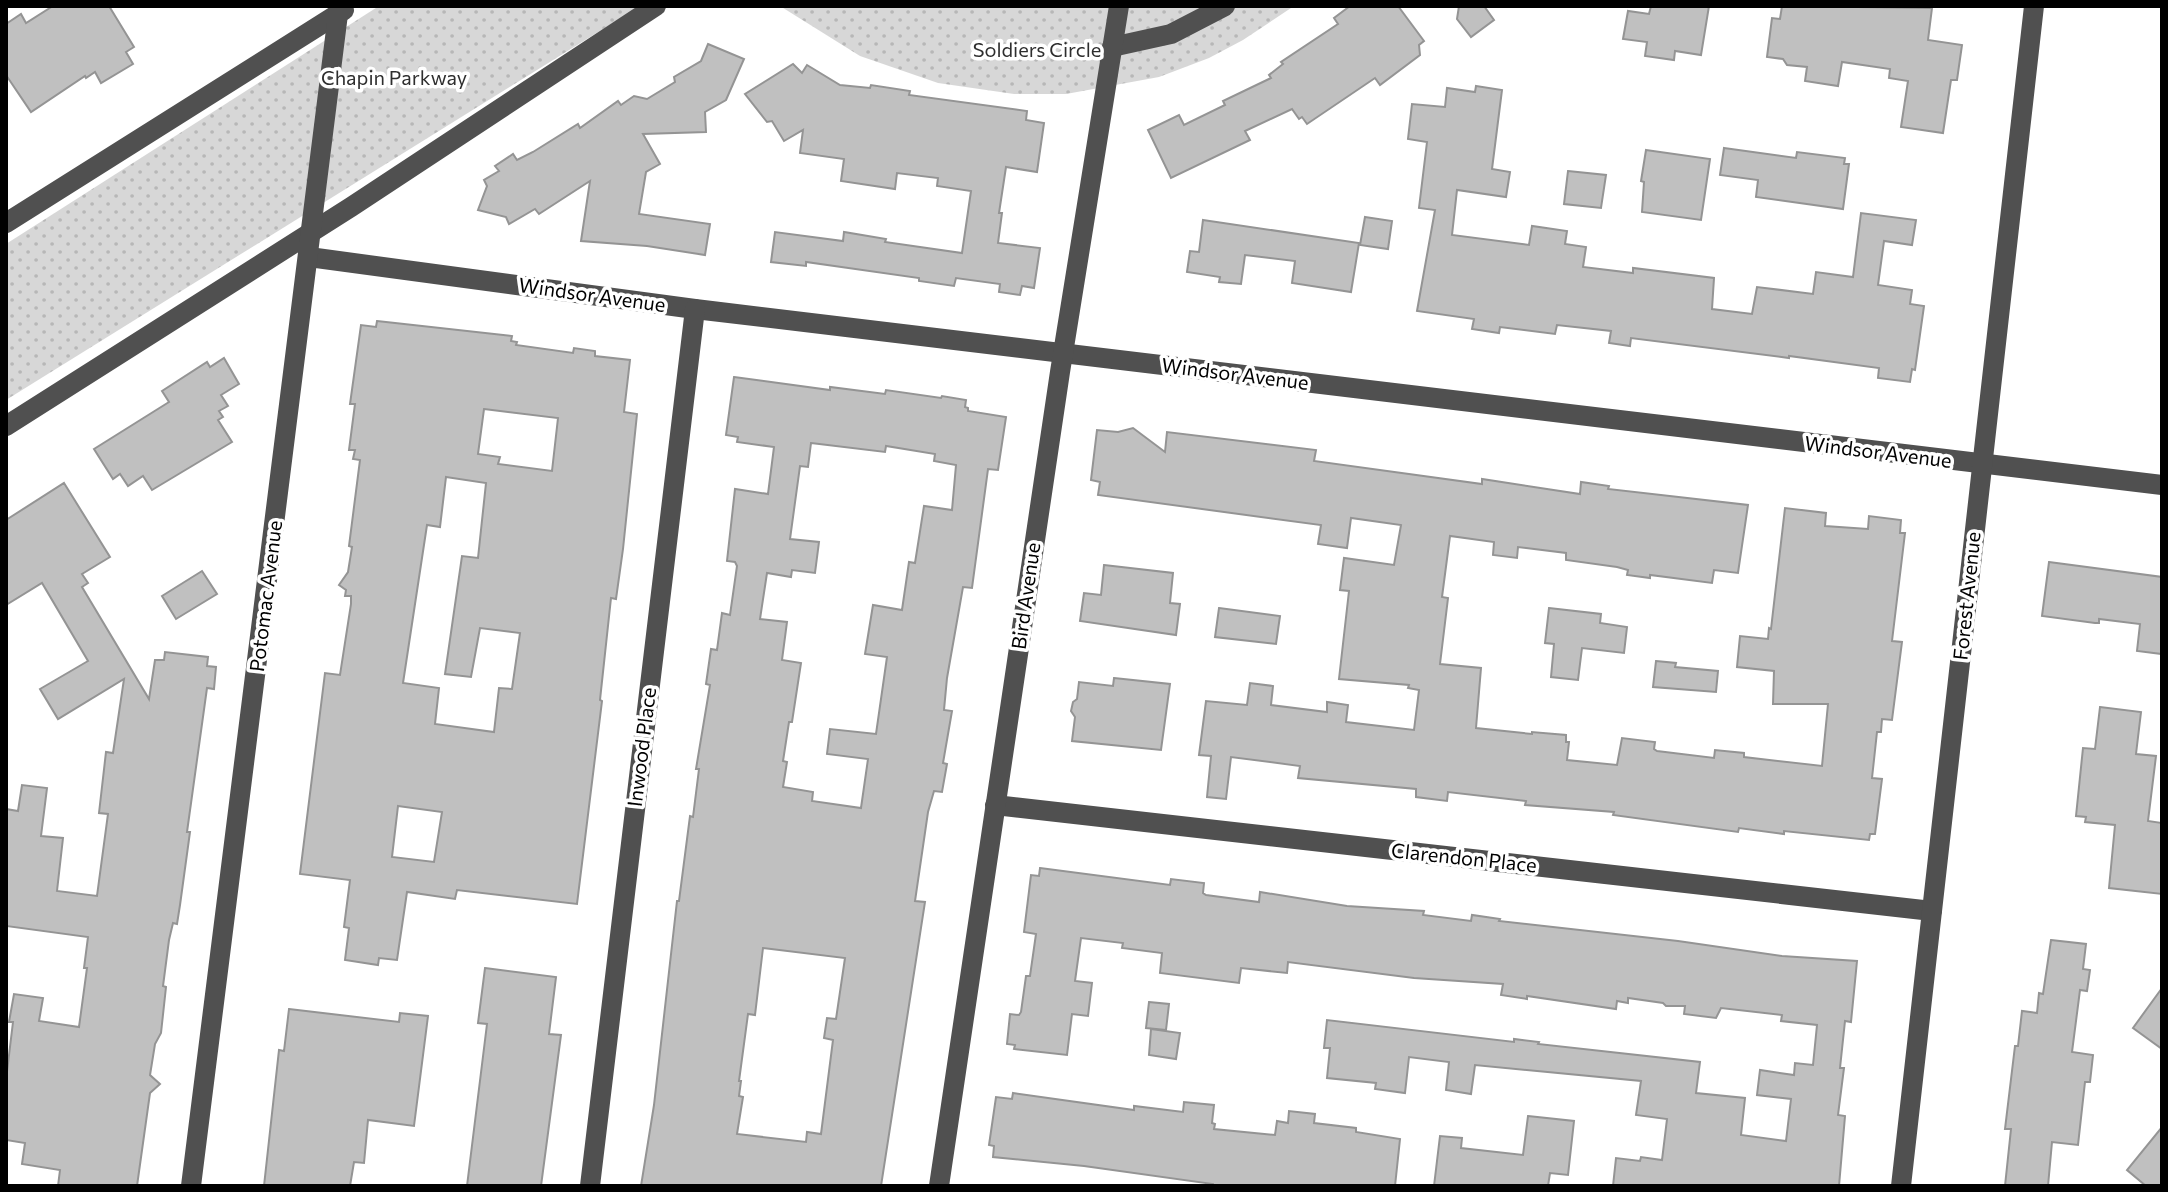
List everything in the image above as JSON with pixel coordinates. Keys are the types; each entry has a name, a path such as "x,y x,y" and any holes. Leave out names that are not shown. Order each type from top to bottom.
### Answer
{"street":[{"path":"6,426 311,232 656,6"},
{"name":"Bird Avenue","path":"939,1186 1063,354 1119,6"},
{"path":"1112,47 1171,34 1225,6"},
{"name":"Forest Avenue","path":"1901,1186 2034,6"},
{"path":"6,223 343,9"},
{"name":"Potomac Avenue","path":"191,1186 311,232 343,9"},
{"name":"Windsor Avenue","path":"309,257 695,309 2162,485"},
{"name":"Inwood Place","path":"590,1186 695,309"},
{"name":"Clarendon Place","path":"995,805 1932,911"}],"green space":[{"name":"Chapin Parkway","path":"379,6 640,6 6,400 6,244"},
{"name":"Soldiers Circle","path":"780,6 1294,6 1209,58 1159,77 1066,94 1014,94 938,83 860,56"}],"building":[{"path":"53,6 109,6 134,47 126,52 133,64 101,83 95,72 85,76 31,112 6,75 6,24 21,14 26,23"},
{"path":"1350,6 1398,6 1424,41 1419,45 1420,55 1380,85 1375,78 1307,124 1292,109 1245,131 1250,140 1171,178 1148,130 1179,115 1184,125 1225,105 1223,101 1271,78 1269,75 1283,64 1281,62 1338,24 1334,18"},
{"path":"1459,6 1484,6 1494,20 1471,37 1457,19"},
{"path":"1651,6 1709,6 1701,55 1675,51 1674,60 1645,56 1647,42 1623,39 1628,11 1649,14"},
{"path":"1782,6 1932,8 1928,40 1962,45 1957,80 1951,80 1943,133 1901,127 1908,81 1889,78 1890,69 1842,62 1838,86 1805,81 1807,67 1787,65 1783,59 1767,57 1772,18 1780,19"},
{"path":"708,44 744,59 726,100 705,112 706,132 643,134 660,164 646,172 639,214 710,224 705,255 647,246 581,241 590,181 539,214 535,209 509,224 506,217 478,210 487,186 484,180 499,171 495,166 513,154 517,160 533,152 578,124 580,128 618,101 621,105 634,96 647,99 675,82 674,77 701,61"},
{"path":"793,64 802,73 807,65 840,85 870,88 871,85 910,91 909,95 1027,111 1026,120 1044,123 1037,172 1006,167 999,213 1002,213 998,243 1040,248 1034,288 1022,286 1020,295 999,292 1000,284 956,278 954,286 806,262 806,266 771,262 775,232 843,241 844,232 886,239 885,242 962,253 971,191 937,186 938,178 897,173 895,189 841,181 844,159 800,153 803,130 784,141 772,121 767,122 745,94"},
{"path":"1476,86 1502,90 1492,169 1510,172 1506,197 1457,190 1452,235 1529,245 1532,226 1567,231 1565,244 1586,247 1583,267 1633,273 1633,268 1714,278 1712,309 1752,314 1757,287 1813,294 1816,272 1853,277 1861,213 1916,220 1912,245 1884,241 1878,285 1912,290 1910,304 1924,306 1915,370 1912,369 1910,382 1878,378 1879,368 1789,356 1631,338 1630,346 1609,343 1611,331 1557,325 1555,334 1500,327 1499,333 1472,329 1474,319 1417,311 1435,210 1419,208 1427,142 1408,139 1412,104 1445,107 1447,88 1475,92"},
{"path":"1724,148 1796,158 1797,152 1845,158 1844,164 1849,164 1843,209 1756,197 1758,180 1720,175"},
{"path":"1646,150 1710,159 1701,220 1642,212 1644,182 1641,181"},
{"path":"1568,171 1606,175 1601,208 1564,204"},
{"path":"1365,217 1392,221 1388,249 1360,245"},
{"path":"1203,220 1359,243 1351,292 1292,283 1295,261 1245,255 1241,284 1219,282 1220,277 1187,272 1190,251 1199,252"},
{"path":"377,321 512,336 511,341 517,342 516,345 573,353 574,348 595,351 595,356 630,360 624,412 637,414 616,599 611,598 602,701 577,904 457,890 455,899 407,892 397,960 379,958 378,965 345,960 349,928 344,927 350,880 300,874 325,673 340,675 351,604 351,596 345,596 346,590 339,585 348,572 360,460 353,459 355,450 349,450 355,404 350,404 361,325 376,327","holes":["484,409 558,418 552,471 498,464 500,457 478,454","446,477 486,483 478,558 462,556 445,674 471,677 480,628 520,633 512,689 499,688 494,732 435,724 439,688 403,683 427,525 440,527","398,806 442,812 434,862 392,857"]},
{"path":"224,358 239,384 221,395 228,406 219,411 223,417 218,420 232,442 152,490 143,476 128,486 120,474 113,479 94,449 169,402 162,391 207,362 210,367"},
{"path":"734,377 830,390 830,387 885,394 886,390 942,396 966,400 968,411 1006,417 998,470 988,469 972,588 963,587 947,678 944,710 952,711 943,763 947,764 942,792 934,791 928,812 915,901 925,902 881,1186 641,1186 654,1105 677,901 690,816 693,817 699,769 696,769 710,685 706,684 711,649 717,650 722,613 730,615 737,566 735,562 727,561 735,489 768,494 774,447 737,442 738,437 726,435","holes":["811,443 885,452 886,446 935,454 934,461 956,465 952,510 924,506 915,563 909,562 902,610 873,605 865,654 887,657 876,734 830,729 827,754 868,759 861,808 812,801 813,792 783,787 787,762 783,761 801,663 782,660 787,622 760,619 767,573 791,577 792,570 815,573 819,542 790,539 800,466 808,467","763,948 845,958 836,1019 827,1018 824,1038 833,1040 821,1134 807,1132 806,1142 737,1134 743,1097 739,1096 739,1081 748,1014 755,1015"]},
{"path":"1133,428 1165,452 1167,432 1316,450 1314,461 1482,484 1482,479 1580,494 1581,482 1609,486 1608,489 1748,505 1738,573 1714,570 1712,583 1627,575 1628,570 1617,567 1566,560 1566,553 1518,547 1517,558 1493,555 1494,542 1450,536 1442,597 1448,598 1440,664 1481,668 1476,728 1566,735 1566,742 1569,742 1567,760 1617,765 1622,738 1655,742 1654,749 1657,751 1714,758 1715,750 1744,753 1744,757 1822,766 1828,704 1773,704 1774,671 1737,667 1740,636 1768,639 1785,508 1826,513 1825,526 1868,529 1869,516 1901,520 1900,533 1905,533 1892,641 1902,642 1892,720 1882,719 1881,732 1877,732 1872,778 1882,779 1875,834 1870,834 1869,840 1739,828 1738,832 1613,815 1614,812 1525,805 1526,801 1448,792 1447,801 1416,797 1416,789 1298,778 1300,766 1231,757 1226,799 1207,797 1211,756 1199,755 1206,701 1247,705 1250,683 1273,686 1271,705 1327,712 1327,702 1348,705 1346,722 1414,730 1419,690 1408,688 1409,685 1339,679 1349,591 1340,590 1344,558 1394,565 1401,525 1351,518 1347,548 1318,544 1321,525 1098,495 1100,482 1091,480 1097,430 1118,432"},
{"path":"64,483 110,557 82,574 88,583 82,587 149,699 155,660 164,660 165,652 208,657 207,666 216,667 214,689 207,688 180,905 177,924 173,923 169,940 161,1033 155,1044 150,1075 160,1084 150,1093 137,1186 58,1186 60,1170 22,1164 25,1143 6,1140 6,1080 13,1022 9,1022 14,994 43,998 39,1021 79,1027 88,937 6,926 6,809 18,811 22,785 47,788 41,836 63,838 57,891 97,896 108,814 99,813 106,752 113,753 124,679 58,719 40,689 88,661 42,583 6,605 6,520"},
{"path":"2049,562 2162,577 2162,654 2137,651 2140,624 2099,619 2099,623 2095,623 2042,616"},
{"path":"1104,565 1173,573 1170,603 1180,604 1176,635 1080,621 1084,593 1101,595"},
{"path":"202,571 217,594 176,619 162,596"},
{"path":"1219,608 1280,616 1276,644 1215,637"},
{"path":"1549,608 1601,614 1600,623 1627,627 1624,653 1582,648 1578,680 1551,677 1554,644 1545,643"},
{"path":"1656,661 1676,663 1675,667 1718,671 1716,692 1653,687"},
{"path":"1114,678 1170,684 1161,750 1072,741 1075,717 1071,711 1077,699 1079,682 1113,686"},
{"path":"2100,707 2141,712 2136,754 2156,756 2148,821 2162,823 2162,894 2109,888 2115,825 2085,822 2086,817 2076,816 2083,748 2095,749"},
{"path":"1040,868 1170,885 1171,879 1204,883 1203,893 1206,895 1259,902 1260,892 1347,906 1424,911 1423,915 1471,921 1472,915 1499,921 1782,956 1857,961 1851,1022 1845,1021 1840,1068 1844,1068 1838,1115 1845,1116 1839,1186 1613,1186 1616,1158 1662,1160 1667,1119 1636,1115 1641,1081 1475,1065 1471,1094 1446,1090 1449,1062 1409,1057 1405,1093 1375,1089 1376,1083 1327,1078 1330,1048 1324,1048 1327,1020 1700,1062 1696,1093 1745,1098 1741,1135 1786,1141 1791,1099 1757,1095 1760,1070 1794,1075 1795,1063 1813,1065 1817,1025 1781,1021 1782,1015 1721,1008 1716,1018 1684,1014 1685,1006 1666,1006 1628,998 1628,1003 1617,1001 1616,1009 1501,995 1503,984 1414,978 1288,962 1287,973 1241,968 1239,983 1160,973 1162,953 1122,948 1123,943 1081,938 1075,981 1092,983 1088,1016 1072,1014 1067,1055 1014,1049 1015,1045 1007,1044 1010,1014 1019,1015 1021,1012 1026,976 1030,976 1036,934 1024,932 1031,875 1039,876"},
{"path":"2051,940 2086,944 2083,969 2090,970 2087,991 2080,990 2072,1052 2093,1055 2090,1082 2085,1082 2078,1145 2052,1142 2048,1186 2005,1186 2011,1129 2005,1129 2015,1046 2018,1046 2022,1011 2037,1013"},
{"path":"485,968 556,977 549,1034 561,1035 541,1186 467,1186 487,1024 478,1023"},
{"path":"2162,988 2162,1049 2133,1028"},
{"path":"1149,1002 1169,1004 1166,1030 1146,1028"},
{"path":"289,1009 399,1022 400,1013 428,1016 414,1126 368,1120 364,1163 354,1162 350,1186 264,1186 279,1050 284,1051"},
{"path":"1151,1029 1180,1033 1176,1059 1149,1055"},
{"path":"1013,1093 1134,1110 1134,1106 1183,1112 1184,1102 1214,1105 1214,1129 1275,1135 1277,1121 1288,1123 1289,1111 1315,1114 1314,1123 1356,1128 1356,1132 1400,1139 1395,1186 1213,1186 1084,1166 993,1157 994,1146 989,1145 996,1097 1012,1099"},
{"path":"1528,1116 1574,1121 1568,1175 1550,1173 1548,1186 1434,1186 1440,1136 1462,1138 1461,1148 1523,1155"},
{"path":"2162,1127 2162,1186 2146,1186 2127,1170"}]}
